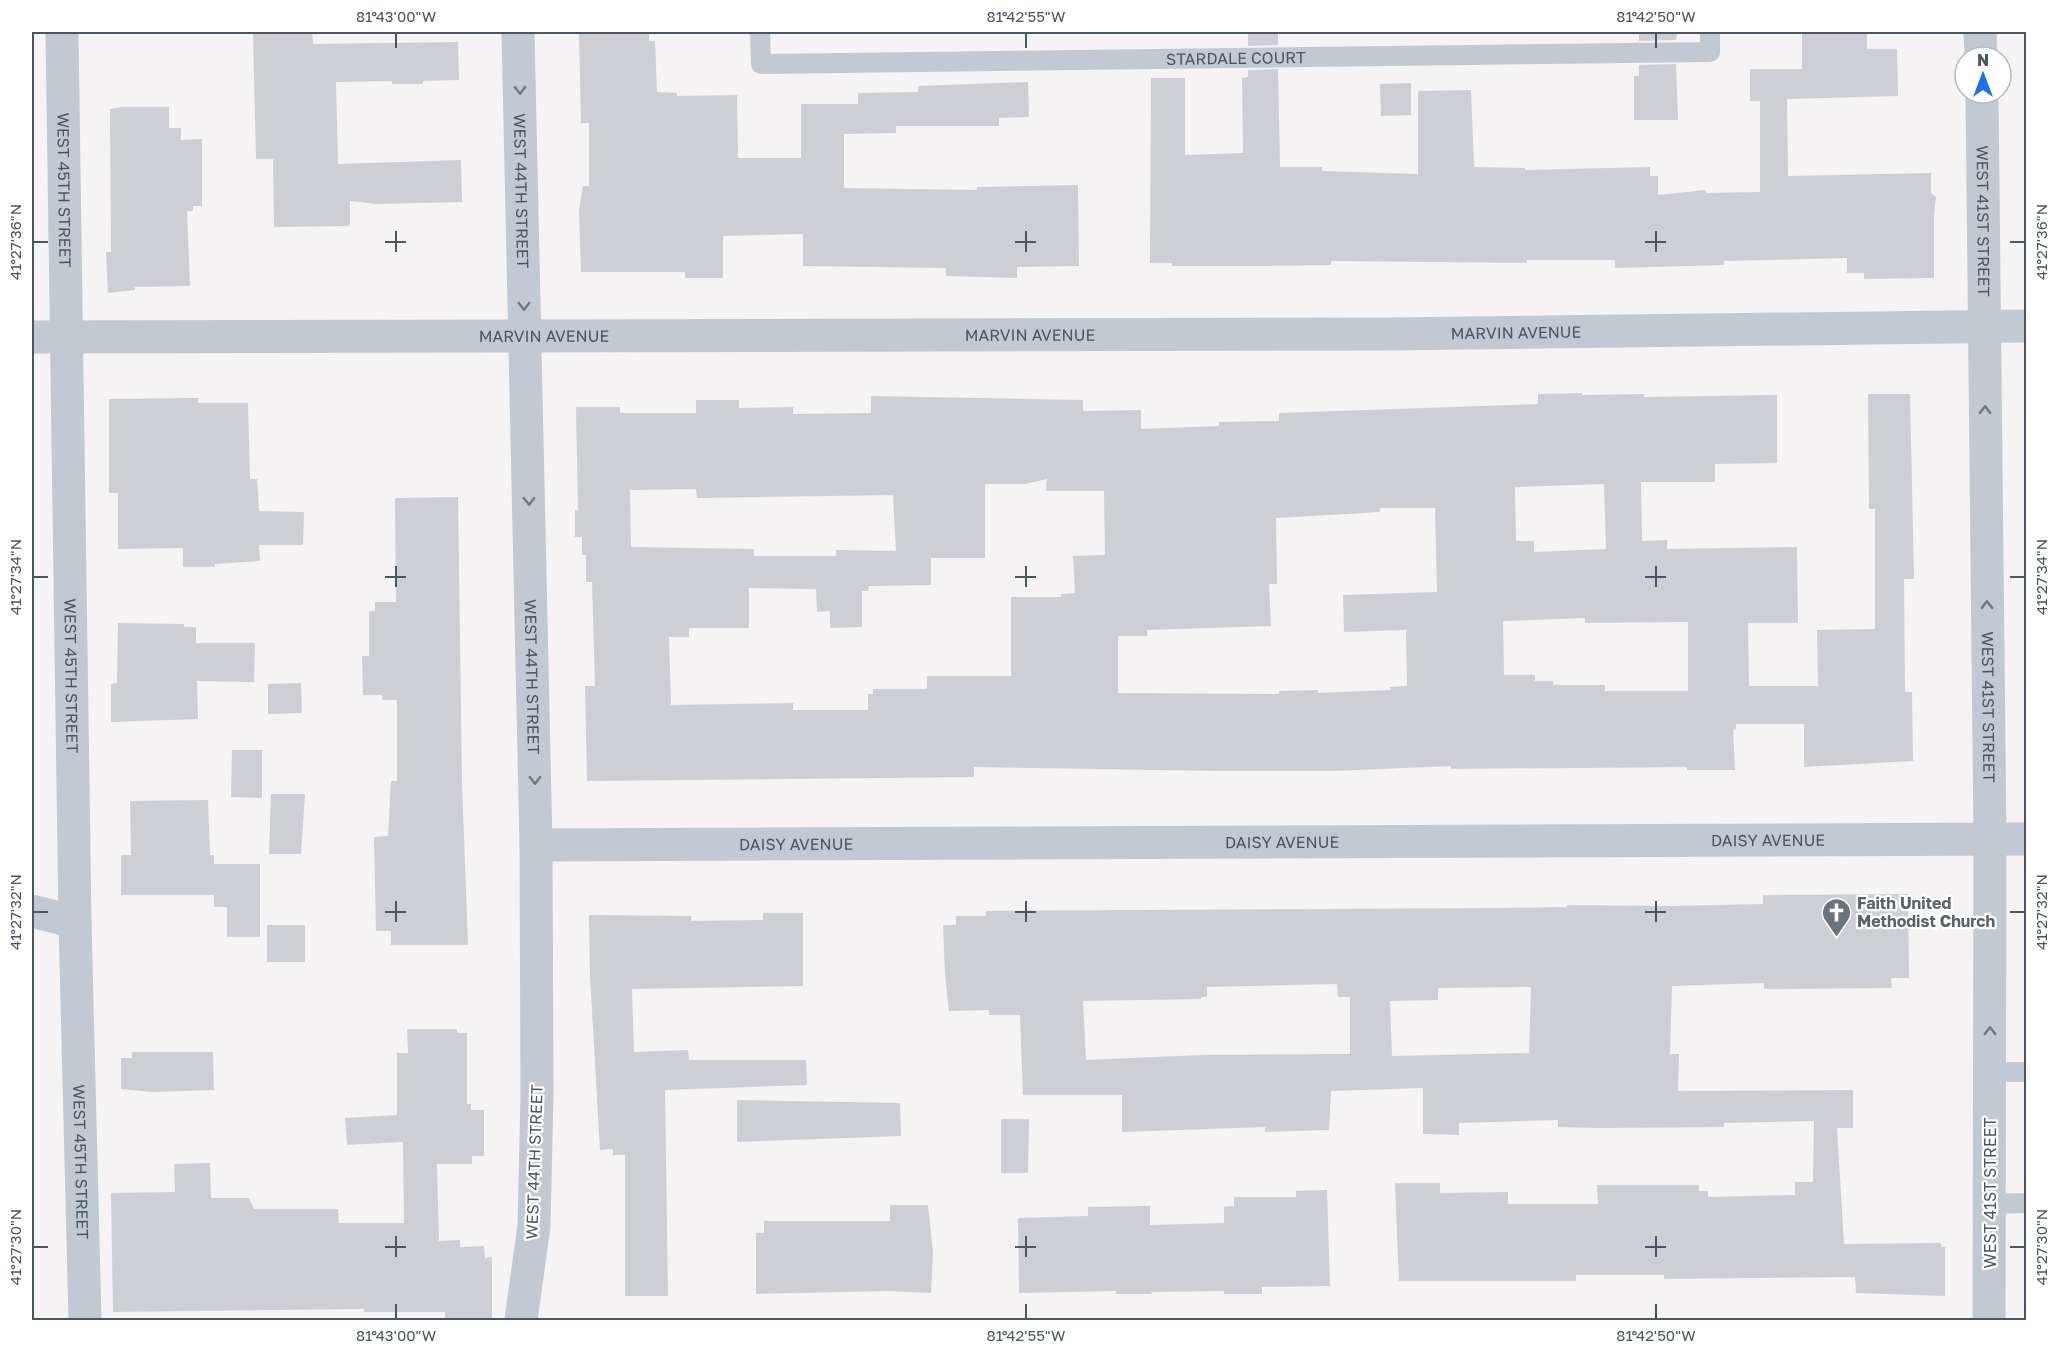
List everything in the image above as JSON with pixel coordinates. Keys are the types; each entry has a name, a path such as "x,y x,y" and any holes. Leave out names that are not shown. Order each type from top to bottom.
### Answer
{"street":[{"name":"WEST 45TH STREET","path":"62,32 75,922 85,1320"},
{"name":"WEST 44TH STREET","path":"518,32 536,844 537,1095 534,1226 521,1320"},
{"name":"WEST 41ST STREET","path":"1982,105 1986,328 1984,444 1990,839 1989,1320"},
{"name":"MARVIN AVENUE","path":"32,338 525,338 2026,326"},
{"name":"DAISY AVENUE","path":"536,844 2026,839"},
{"path":"32,911 75,922"}],"lane":[{"name":"STARDALE COURT","path":"760,32 761,64 1710,52 1710,32"},
{"path":"1990,1072 2026,1072"},
{"path":"1990,1204 2026,1203"}],"building":[{"path":"253,32 312,32 313,44 458,42 459,80 423,81 423,84 392,84 392,81 336,82 338,164 461,160 462,202 377,204 350,201 350,224 348,226 274,227 273,159 256,159"},
{"path":"579,32 649,32 649,41 655,41 657,92 677,93 677,96 737,95 738,158 801,158 801,104 858,104 858,93 918,92 918,86 1028,82 1029,117 999,118 999,126 896,126 896,133 844,134 844,188 977,190 977,187 1078,185 1079,266 1017,267 1017,278 946,276 946,268 803,266 803,234 723,236 723,278 685,278 685,272 581,272 579,210 583,186 589,186 589,123 581,123"},
{"path":"1248,32 1278,32 1278,45 1248,46"},
{"path":"1639,32 1677,32 1676,40 1639,41"},
{"path":"1802,32 1867,32 1867,49 1897,49 1898,96 1787,99 1788,176 1931,173 1931,193 1936,197 1934,278 1864,279 1864,273 1847,273 1847,258 1724,261 1724,265 1615,268 1615,260 1527,260 1527,263 1331,261 1331,265 1261,266 1172,266 1172,263 1150,263 1151,78 1185,78 1185,155 1243,153 1242,78 1248,77 1248,70 1278,69 1280,167 1322,167 1322,171 1418,174 1418,91 1471,90 1474,167 1525,168 1525,170 1650,167 1650,176 1658,176 1658,195 1705,190 1706,193 1760,192 1760,101 1750,101 1750,69 1802,69"},
{"path":"1676,64 1678,120 1634,120 1634,76 1639,76 1639,65"},
{"path":"1411,83 1411,115 1381,116 1380,84"},
{"path":"169,107 169,128 181,128 181,140 202,139 202,206 193,206 193,211 187,211 190,286 135,287 135,290 108,293 106,252 111,252 110,109"},
{"path":"1538,394 1644,394 1644,397 1777,395 1777,463 1715,464 1715,482 1641,482 1642,541 1667,540 1667,549 1797,547 1798,623 1748,623 1749,686 1818,686 1817,630 1875,629 1875,509 1869,509 1868,394 1910,394 1914,579 1904,579 1905,692 1912,692 1913,761 1804,767 1804,724 1736,724 1736,729 1733,730 1735,770 1687,770 1687,767 1451,769 1451,766 1334,771 1220,771 974,767 974,777 587,781 585,686 595,686 592,582 586,582 586,555 582,555 582,537 575,537 575,510 578,510 576,407 620,407 620,413 696,413 696,400 739,400 739,408 793,407 793,414 871,413 871,396 1083,400 1083,411 1141,410 1141,429 1219,426 1219,422 1279,421 1279,413 1538,404","holes":["1047,479 1046,491 1104,491 1105,555 1073,556 1075,593 1061,594 1061,597 1011,597 1011,676 927,676 927,689 873,689 873,694 868,694 868,710 793,710 793,703 671,705 669,637 689,637 689,628 749,628 749,588 816,589 817,612 830,611 830,628 862,627 862,591 868,591 869,586 931,585 931,558 985,558 985,484 1025,484","1604,484 1606,549 1534,552 1534,541 1516,541 1515,487","696,489 697,498 893,495 896,551 836,550 836,556 754,556 754,549 631,547 630,490","1380,508 1435,508 1437,592 1343,595 1344,632 1406,630 1407,686 1390,687 1390,690 1318,693 1318,690 1279,691 1279,694 1118,693 1118,636 1147,636 1147,630 1271,626 1269,584 1277,584 1276,518 1380,512","1585,618 1585,623 1688,622 1688,691 1605,691 1605,685 1553,685 1553,681 1535,681 1535,675 1504,675 1503,621"]},
{"path":"198,398 198,403 248,403 250,479 257,479 259,511 304,512 303,545 259,545 260,561 215,564 215,567 183,567 183,548 118,549 118,493 109,493 109,399"},
{"path":"458,497 462,783 468,945 391,945 391,931 376,931 374,837 388,836 391,781 397,781 397,700 382,700 382,695 363,695 362,656 369,656 369,611 375,611 375,602 396,602 395,498"},
{"path":"118,623 184,624 184,627 196,627 196,643 255,643 254,682 197,681 198,719 111,722 111,684 117,683"},
{"path":"301,683 302,713 268,714 268,684"},
{"path":"232,750 262,750 262,798 231,797"},
{"path":"271,794 305,794 301,854 269,854"},
{"path":"208,800 210,855 214,855 214,864 260,864 260,937 227,937 227,907 214,907 214,895 121,895 121,855 131,855 130,801"},
{"path":"1908,894 1909,978 1891,978 1892,988 1764,989 1764,983 1672,986 1670,1054 1679,1054 1678,1091 1853,1090 1853,1128 1837,1128 1844,1244 1941,1243 1941,1247 1945,1247 1945,1296 1856,1293 1855,1277 1664,1279 1664,1275 1576,1275 1576,1281 1399,1281 1395,1183 1440,1183 1440,1193 1508,1192 1508,1204 1598,1204 1597,1185 1699,1185 1699,1191 1708,1191 1708,1197 1795,1195 1795,1182 1813,1182 1814,1121 1724,1123 1724,1127 1600,1128 1558,1127 1558,1120 1459,1123 1459,1135 1423,1134 1423,1088 1331,1091 1329,1130 1265,1132 1265,1127 1122,1132 1122,1095 1023,1095 1020,1015 989,1015 989,1010 949,1011 943,925 956,925 956,916 986,916 986,911 1671,906 1763,904 1763,895","holes":["1337,984 1338,997 1350,997 1350,1054 1201,1055 1086,1060 1083,1001 1201,999 1201,997 1207,997 1207,987","1531,987 1529,1053 1392,1056 1390,1001 1438,1000 1438,988"]},
{"path":"763,913 803,913 803,986 632,989 634,1052 688,1050 689,1060 806,1060 807,1085 665,1090 668,1296 625,1296 625,1155 613,1155 613,1149 600,1150 590,976 589,915 691,916 691,921 763,920"},
{"path":"267,925 305,925 305,962 267,962"},
{"path":"407,1029 457,1029 457,1033 467,1033 467,1104 471,1104 471,1110 484,1110 484,1156 472,1156 472,1164 437,1164 439,1241 460,1240 460,1247 484,1246 485,1258 492,1257 492,1320 445,1320 445,1312 364,1312 364,1309 113,1312 111,1193 175,1192 174,1164 210,1163 211,1198 249,1198 254,1209 338,1209 339,1223 404,1223 403,1142 347,1145 345,1118 397,1115 397,1053 408,1053"},
{"path":"132,1052 213,1052 214,1090 153,1092 121,1089 121,1058 132,1058"},
{"path":"737,1100 900,1103 901,1136 737,1142"},
{"path":"1001,1119 1029,1119 1028,1173 1001,1173"},
{"path":"1327,1190 1330,1286 1262,1287 1262,1294 1224,1294 1224,1291 1151,1292 1152,1294 1116,1294 1116,1291 1019,1293 1018,1218 1088,1216 1088,1207 1150,1206 1150,1225 1224,1223 1224,1207 1234,1206 1234,1197 1296,1197 1296,1191"},
{"path":"890,1205 928,1205 933,1252 931,1293 889,1291 756,1294 756,1233 764,1233 764,1221 890,1221"}],"place":[{"name":"Faith United Methodist Church","path":"1836,938"}]}
